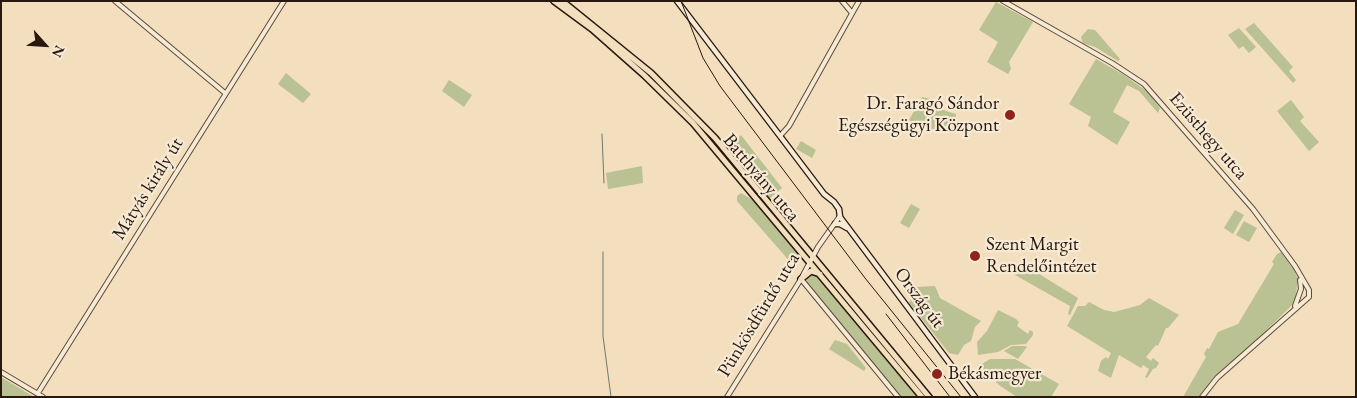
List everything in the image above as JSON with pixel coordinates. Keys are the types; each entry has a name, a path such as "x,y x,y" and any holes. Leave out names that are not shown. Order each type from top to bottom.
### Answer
{"main road":[{"name":"Batthyány utca","path":"554,1 592,29 682,111 726,159 929,397"},
{"name":"Batthyány utca","path":"562,1 626,52 676,97 720,142 811,259 820,274 922,397"},
{"name":"Ország út","path":"677,1 824,194 834,202 839,209 840,216 854,236 976,397"},
{"path":"835,224 844,226 854,236"},
{"path":"801,279 811,272 820,274"}],"street":[{"path":"115,1 225,93"},
{"name":"Mátyás király út","path":"38,394 284,1"},
{"path":"842,1 852,14"},
{"path":"780,136 789,126 860,1"},
{"name":"Ezüsthegy utca","path":"1003,1 1120,68 1149,89 1252,209 1308,289"},
{"name":"Pünkösdfürdő utca","path":"726,397 801,279 811,259 840,216"},
{"path":"1294,308 1300,296 1300,276"},
{"path":"801,279 898,397"},
{"path":"1204,397 1208,388 1306,299 1310,294 1308,289 1301,289"},
{"path":"1300,296 1306,299"},
{"path":"1,372 43,397"}],"green space":[{"path":"996,2 1033,22 1009,62 1011,69 1008,74 987,62 998,42 979,30"},
{"path":"1254,23 1293,67 1289,71 1296,80 1293,83 1245,29"},
{"path":"1239,28 1256,47 1249,53 1243,46 1239,49 1228,35"},
{"path":"1088,29 1095,30 1120,59 1118,61 1095,47 1083,43 1081,37"},
{"path":"1096,59 1148,92 1160,108 1158,113 1139,91 1127,85 1113,112 1130,122 1117,145 1088,126 1091,117 1069,104"},
{"path":"286,73 311,94 303,103 278,84"},
{"path":"449,80 472,95 464,107 442,91"},
{"path":"922,97 935,100 936,108 956,114 955,124 930,130 909,120"},
{"path":"1291,100 1304,117 1300,121 1319,142 1309,151 1277,111"},
{"path":"741,135 782,188 769,199 728,146"},
{"path":"801,141 816,150 812,158 796,149"},
{"path":"642,166 643,183 608,189 606,173"},
{"path":"741,193 756,202 801,256 795,262 792,264 737,201 737,196"},
{"path":"911,204 920,209 909,228 900,223"},
{"path":"1235,210 1244,215 1233,234 1224,228"},
{"path":"1244,221 1257,228 1249,242 1236,235"},
{"path":"1281,252 1293,268 1298,279 1295,302 1249,348 1214,377 1199,397 1183,397 1206,357 1204,354 1207,348 1209,349 1218,332 1238,324 1274,264 1272,262 1277,254"},
{"path":"1023,264 1078,298 1070,315 1068,314 1070,306 1015,275"},
{"path":"811,273 817,276 918,397 901,397 807,283 807,278"},
{"path":"935,286 940,298 981,321 975,327 971,341 964,345 958,355 949,353 909,303 917,287"},
{"path":"1149,298 1179,315 1166,328 1158,346 1156,345 1146,357 1151,361 1153,358 1159,363 1156,368 1153,369 1147,378 1145,377 1149,369 1143,365 1141,368 1119,355 1111,378 1098,371 1101,361 1106,357 1108,359 1111,353 1067,326 1078,306 1085,306 1089,302 1104,310 1114,312 1140,305"},
{"path":"998,310 1016,319 1019,322 1017,326 1028,334 1030,330 1033,332 1033,335 1026,344 1011,345 998,352 978,355 977,342 987,331"},
{"path":"835,340 847,344 866,368 864,371 829,349"},
{"path":"1012,346 1027,347 1018,359 1004,351"},
{"path":"990,359 1015,359 1059,384 1051,397 1017,397 999,385 983,368 982,364"},
{"path":"1,377 34,397 1,397"}],"waterway":[{"path":"602,134 604,183"},
{"path":"603,252 603,336 611,397"}],"tram line":[{"path":"681,1 703,58 720,86 865,278 961,397"},
{"path":"886,314 950,397"}],"place":[{"name":"Dr. Faragó Sándor Egészségügyi Központ","path":"1010,115"},
{"name":"Szent Margit Rendelőintézet","path":"975,256"},
{"name":"Békásmegyer","path":"937,374"}]}
